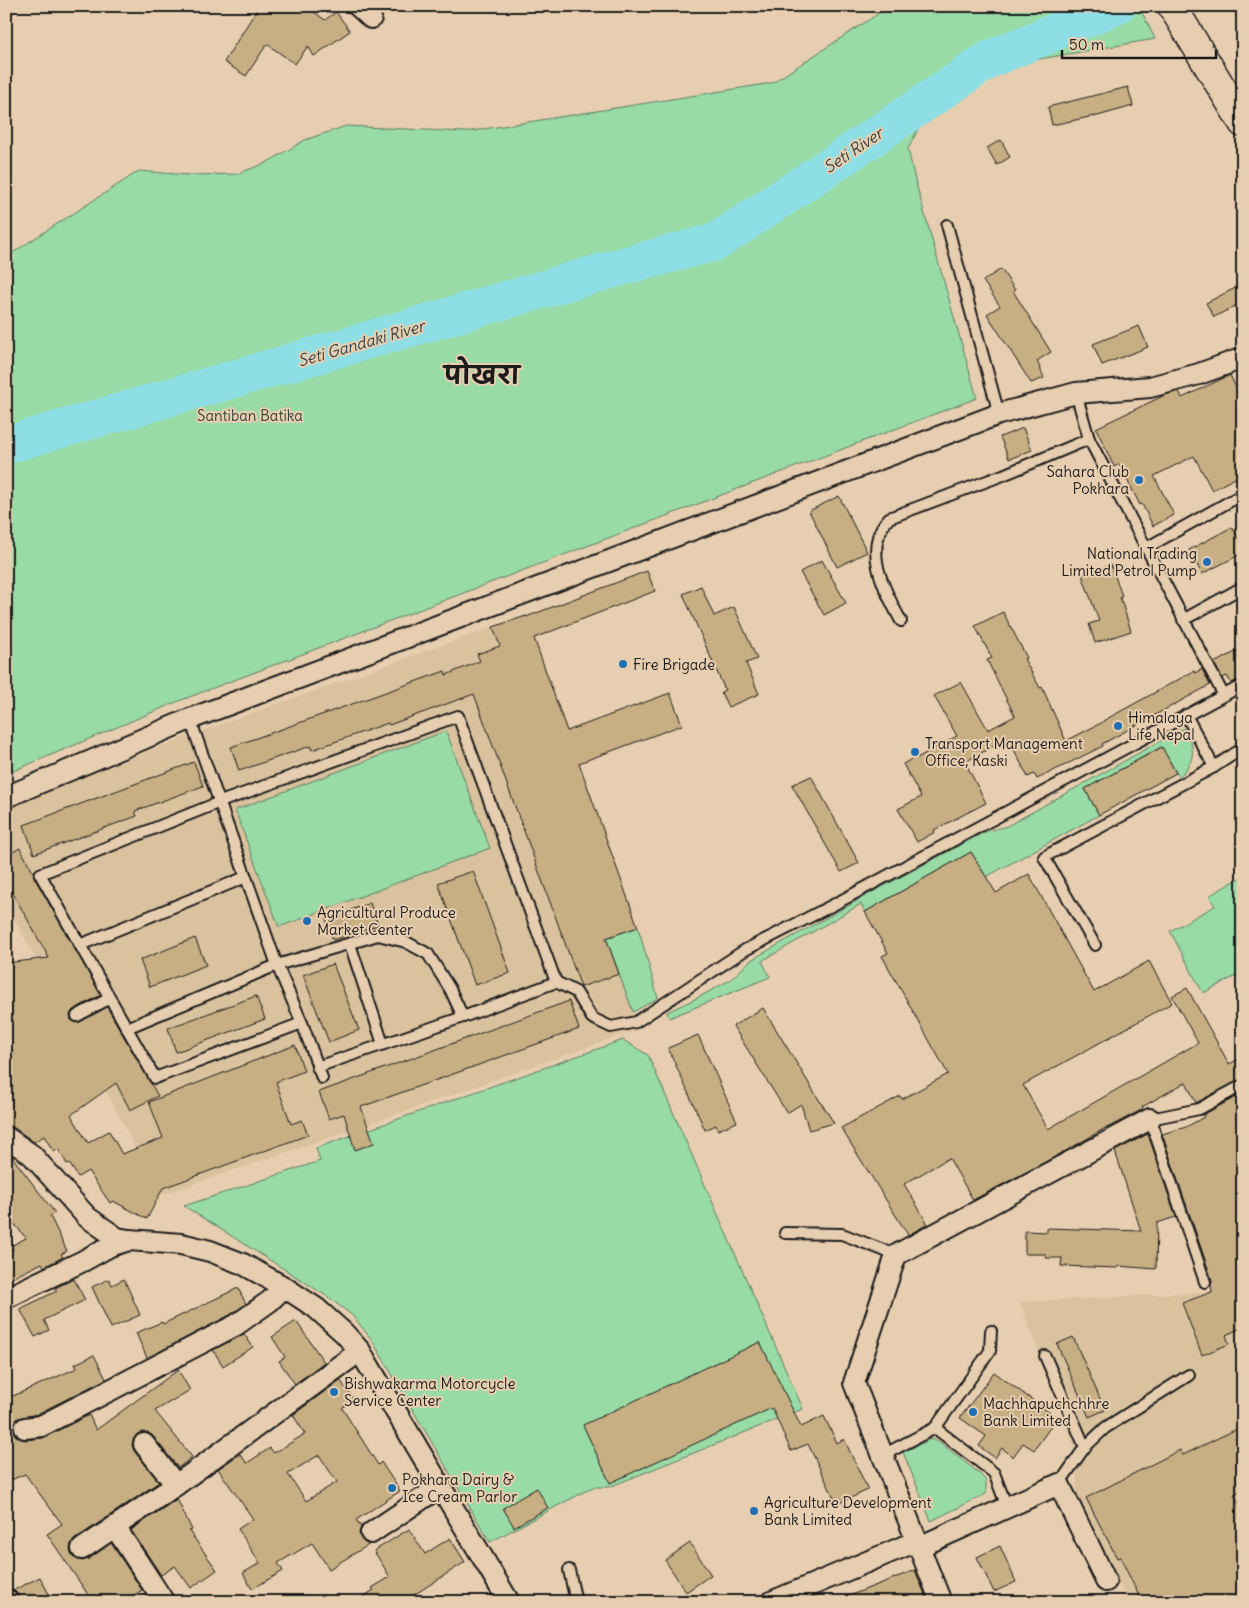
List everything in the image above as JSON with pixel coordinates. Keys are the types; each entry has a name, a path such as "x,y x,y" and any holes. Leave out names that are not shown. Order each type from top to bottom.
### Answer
{"highway":[{"path":"1172,6 1243,123"}],"street":[{"path":"6,797 190,719 999,414 1076,393 1150,387 1199,374 1243,358"},
{"path":"941,1602 854,1383 896,1255 1150,1119"},
{"path":"6,1137 32,1155 86,1217 117,1238 181,1244 210,1251 243,1264 316,1308 344,1333 360,1351 509,1602"},
{"path":"6,1298 110,1246 129,1240"},
{"path":"24,1428 41,1426 236,1326 270,1301 284,1287"},
{"path":"82,1549 176,1485 360,1351"},
{"path":"144,1444 176,1485"},
{"path":"771,1602 918,1544 1059,1484 1106,1581"},
{"path":"371,1533 441,1486"},
{"path":"115,1527 156,1599"}],"lane":[{"path":"947,225 999,414"},
{"path":"1076,393 1089,439 1223,694"},
{"path":"901,621 884,590 876,557 877,538 883,524 889,518 1003,476 1089,439"},
{"path":"1146,548 1243,494"},
{"path":"1184,620 1243,587"},
{"path":"302,1024 155,1078 40,874 220,802 458,716 556,982 576,992 592,1018 611,1027 636,1022 745,950 833,905 1223,694 1243,685"},
{"path":"1186,715 1214,767"},
{"path":"190,719 277,965 322,1078"},
{"path":"1095,946 1044,857 1214,767 1243,748"},
{"path":"80,945 246,877"},
{"path":"127,1028 277,965 378,935 406,942 428,954 450,989 463,1017"},
{"path":"350,944 383,1044"},
{"path":"317,1067 463,1017 556,982"},
{"path":"77,1016 110,998"},
{"path":"1205,1282 1150,1119 1199,1109 1243,1085"},
{"path":"785,1233 842,1234 896,1255"},
{"path":"883,1455 935,1428 990,1351 991,1331"},
{"path":"1045,1356 1085,1447"},
{"path":"1059,1484 1085,1447 1105,1428 1189,1375"},
{"path":"935,1428 994,1473 1007,1507"},
{"path":"569,1570 576,1602"}],"shaded area":[{"name":"Agricultural Produce Market Center","path":"493,627 639,1029 161,1195 6,903 6,807 185,737"},
{"path":"1242,1284 1243,1426 1184,1455 1210,1506 1243,1490 1243,1512 1133,1583 1142,1602 1128,1602 1077,1498 1077,1455 1020,1302 1204,1292","holes":["1209,1293 1229,1344 1202,1355 1182,1303","1087,1498 1211,1511 1118,1558"]}],"green space":[{"name":"Santiban Batika","path":"890,6 1139,6 1155,39 976,70 925,115 908,149 915,180 977,398 179,701 6,774 6,257 139,171 188,175 237,174 266,163 305,140 346,126 465,132 772,83"},
{"path":"1184,728 1191,742 1192,754 1189,765 1179,777 1161,747 1085,789 1099,815 986,877 971,852 865,912 861,904 762,961 770,977 669,1018 667,1012 730,980 751,960 985,832 1007,826"},
{"path":"446,731 490,848 279,927 235,810"},
{"path":"1243,876 1243,922 1241,923 1243,930 1242,973 1203,993 1170,931 1215,906 1209,896"},
{"path":"638,927 658,998 633,1012 606,938"},
{"path":"623,1040 648,1055 803,1409 609,1487 593,1487 490,1542 372,1340 353,1316 325,1295 184,1206 320,1161 316,1148"},
{"path":"931,1439 941,1443 980,1474 986,1481 986,1494 931,1521 903,1452"}],"building":[{"path":"259,6 306,6 325,20 336,12 350,31 314,56 308,46 295,64 267,44 246,76 224,62"},
{"path":"1128,87 1133,106 1094,117 1052,125 1048,107"},
{"path":"1001,140 1010,157 997,165 987,148"},
{"path":"1001,269 1051,352 1037,361 1044,378 1031,383 987,314 1000,306 983,281"},
{"path":"1243,284 1243,302 1214,317 1206,303"},
{"path":"1139,326 1148,347 1102,365 1093,344"},
{"path":"1230,375 1243,403 1243,474 1212,490 1194,456 1154,476 1174,515 1153,526 1119,464 1114,467 1096,428 1165,395 1179,391 1182,398"},
{"path":"1023,428 1032,450 1009,459 1000,437"},
{"path":"839,496 867,552 837,567 809,511"},
{"path":"1232,527 1243,546 1243,553 1202,574 1189,550"},
{"path":"822,560 846,603 824,615 800,572"},
{"path":"1111,565 1122,596 1120,597 1131,631 1095,643 1089,624 1099,621 1082,575"},
{"path":"647,571 655,591 534,638 567,731 670,693 682,725 579,763 638,927 606,938 619,974 581,987 474,694 389,725 388,723 312,750 310,746 239,771 231,747 445,671 446,675 480,661 477,654 500,646 493,627 526,617"},
{"path":"701,586 714,616 734,607 757,659 746,663 759,694 728,707 721,692 725,690 683,594"},
{"path":"1003,612 1027,658 1024,659 1040,688 1042,687 1066,741 1194,671 1195,673 1202,669 1210,685 1102,744 1103,746 1037,779 1034,774 1028,777 1008,738 965,762 986,803 934,830 935,832 917,842 898,809 921,797 903,764 957,736 934,696 961,682 988,730 1015,716 987,660 992,658 975,626"},
{"path":"1243,648 1243,678 1231,683 1227,676 1222,678 1214,663"},
{"path":"1162,747 1176,773 1099,815 1085,789"},
{"path":"194,762 203,786 135,811 137,816 34,854 24,825"},
{"path":"811,776 859,863 841,872 792,785"},
{"path":"20,848 34,877 101,995 73,1010 70,1015 71,1020 76,1023 80,1022 107,1007 158,1096 130,1110 116,1083 71,1115 88,1143 109,1131 122,1154 163,1138 149,1102 295,1045 304,1071 276,1082 291,1124 302,1120 308,1135 163,1188 147,1219 113,1201 110,1203 88,1171 78,1177 58,1149 54,1152 44,1136 34,1142 13,1127 6,1125 6,963 49,958 6,881 6,856"},
{"path":"971,852 996,893 1029,874 1094,992 1149,961 1172,1003 1023,1085 1048,1129 1198,1043 1172,996 1187,988 1229,1064 1243,1057 1243,1078 1196,1103 1186,1082 1142,1107 1143,1109 973,1200 949,1158 904,1184 928,1224 908,1235 841,1128 900,1096 902,1099 948,1074 882,956 888,953 865,912"},
{"path":"473,871 510,973 475,985 438,883"},
{"path":"370,903 378,925 333,940 326,919"},
{"path":"195,938 206,965 150,987 140,960"},
{"path":"333,964 359,1030 329,1042 303,975"},
{"path":"256,996 265,1019 176,1052 168,1028"},
{"path":"569,1001 579,1029 361,1107 374,1143 355,1150 344,1114 329,1119 319,1092"},
{"path":"763,1008 834,1123 809,1130 801,1104 787,1113 733,1026"},
{"path":"698,1035 737,1122 718,1130 716,1125 705,1130 668,1048"},
{"path":"1243,1093 1243,1327 1226,1335 1229,1344 1202,1355 1182,1303 1212,1292 1212,1280 1162,1134 1186,1127 1204,1117 1203,1115"},
{"path":"1148,1134 1176,1217 1157,1223 1156,1269 1118,1266 1118,1268 1061,1266 1062,1258 1046,1258 1046,1254 1025,1254 1025,1231 1047,1232 1047,1228 1141,1231 1115,1151"},
{"path":"6,1152 14,1157 55,1213 50,1216 67,1251 61,1254 63,1257 44,1267 42,1263 6,1281 6,1254 13,1250 11,1246 26,1238 6,1214"},
{"path":"74,1279 85,1300 44,1320 49,1330 35,1337 20,1309 57,1291 55,1288"},
{"path":"109,1279 112,1285 124,1279 140,1315 111,1328 92,1287"},
{"path":"238,1288 246,1304 230,1315 147,1358 136,1333 162,1322 163,1324"},
{"path":"296,1321 324,1362 295,1384 279,1361 285,1357 272,1337"},
{"path":"244,1334 253,1347 223,1366 213,1350"},
{"path":"1073,1337 1105,1410 1089,1417 1057,1344"},
{"path":"760,1342 801,1427 824,1416 837,1443 844,1439 868,1490 837,1504 808,1444 791,1451 772,1408 610,1483 583,1425"},
{"path":"94,1355 106,1379 37,1414 18,1418 13,1430 16,1436 26,1440 43,1438 89,1415 96,1430 178,1370 190,1390 155,1411 192,1457 178,1468 153,1436 143,1432 137,1434 132,1445 134,1451 159,1482 75,1539 71,1544 72,1555 82,1561 89,1559 111,1543 142,1590 123,1602 93,1602 47,1534 62,1524 25,1474 6,1482 6,1399 77,1368 75,1364"},
{"path":"994,1372 1057,1418 1034,1450 1023,1443 1013,1457 1002,1448 995,1458 979,1446 986,1436 960,1418"},
{"path":"340,1380 354,1400 342,1408 378,1465 381,1462 400,1491 356,1520 361,1527 359,1533 361,1539 365,1543 370,1544 329,1569 312,1543 278,1563 283,1571 252,1589 243,1573 260,1563 238,1529 253,1519 218,1469 240,1454 247,1463 270,1448 274,1453 305,1434 293,1415","holes":["319,1455 337,1482 306,1501 288,1474"]},
{"path":"1243,1426 1243,1490 1234,1494 1243,1512 1243,1592 1223,1602 1142,1602 1120,1557 1117,1558 1086,1498 1180,1450 1183,1455"},
{"path":"537,1488 548,1508 514,1527 503,1508"},
{"path":"177,1499 192,1530 189,1531 217,1570 191,1588 175,1566 161,1575 131,1530"},
{"path":"409,1529 425,1554 450,1538 465,1562 403,1602 354,1602 374,1590 372,1588 390,1577 374,1551"},
{"path":"690,1543 711,1575 686,1592 665,1560"},
{"path":"1000,1546 1016,1582 994,1592 977,1557"},
{"path":"915,1570 928,1602 836,1602 836,1601"},
{"path":"40,1577 53,1602 20,1602 14,1590"}],"waterway":[{"name":"Seti Gandaki River","path":"6,445 620,267 716,242 990,59 1116,6"}],"place":[{"name":"Sahara Club Pokhara","path":"1139,480"},
{"name":"National Trading Limited Petrol Pump","path":"1207,562"},
{"name":"Fire Brigade","path":"623,664"},
{"name":"Himalaya Life Nepal","path":"1118,726"},
{"name":"Transport Management Office, Kaski","path":"915,752"},
{"name":"Agricultural Produce Market Center","path":"307,921"},
{"name":"Bishwakarma Motorcycle Service Center","path":"334,1392"},
{"name":"Machhapuchchhre Bank Limited","path":"973,1412"},
{"name":"Pokhara Dairy & Ice Cream Parlor","path":"392,1488"},
{"name":"Agriculture Development Bank Limited","path":"754,1511"}],"district":[{"name":"पोखरा","path":"482,375"}],"water label":[{"name":"Seti River","path":"853,150"}]}
